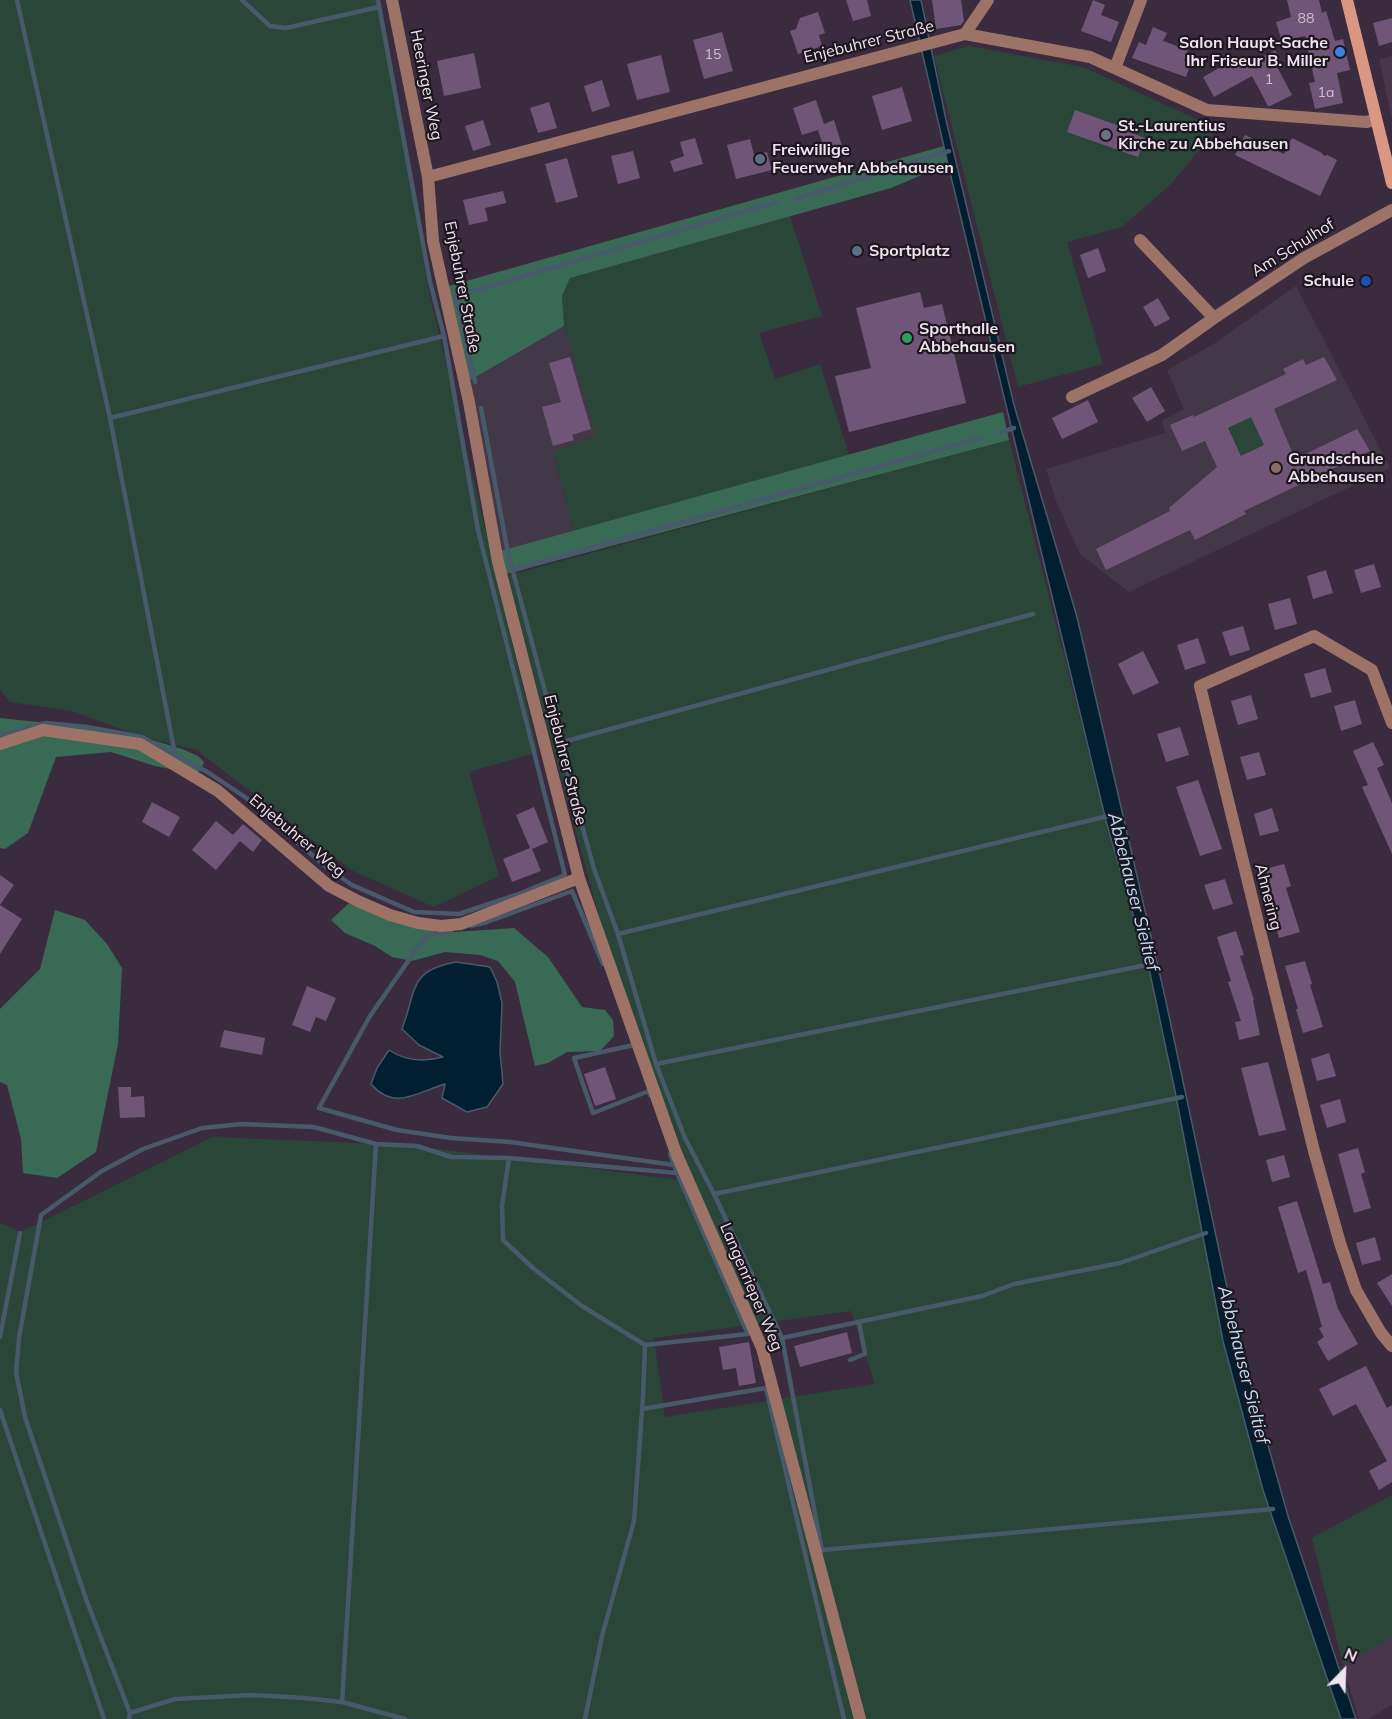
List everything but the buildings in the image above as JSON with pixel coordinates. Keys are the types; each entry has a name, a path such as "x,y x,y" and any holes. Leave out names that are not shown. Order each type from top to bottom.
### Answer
{"main road":[{"path":"1347,0 1392,183"}],"street":[{"name":"Heeringer Weg","path":"392,0 428,177"},
{"path":"988,0 965,34 1090,57 1207,110 1366,122 1376,120"},
{"path":"1115,68 1141,0"},
{"name":"Enjebuhrer Straße","path":"579,878 498,562 469,402 433,241 428,177 965,34"},
{"name":"Am Schulhof","path":"1072,397 1162,355 1304,258 1392,210"},
{"path":"1140,240 1214,318"},
{"name":"Ahnering","path":"1392,723 1372,670 1314,636 1200,686 1331,1213 1356,1290 1381,1333 1392,1346"},
{"name":"Enjebuhrer Weg","path":"0,744 43,730 140,744 218,791 329,886 390,915 418,923 441,926 461,924 579,878"},
{"name":"Langenrieper Weg","path":"579,878 676,1153 762,1348 860,1719"}],"shaded area":[{"path":"1392,56 1392,120 1379,59"},
{"path":"1296,286 1390,468 1129,592 1080,554 1056,501 1046,469 1165,433 1162,421 1184,409 1167,370 1212,345"},
{"path":"564,326 596,436 553,452 574,531 500,551 467,382"},
{"path":"1392,1637 1392,1705 1368,1719 1359,1719 1343,1665"}],"green space":[{"path":"0,0 379,0 429,292 538,752 469,772 499,876 434,907 351,870 197,750 142,737 72,711 10,702 0,689"},
{"path":"969,46 1083,67 1205,123 1222,123 1170,185 1122,227 1067,242 1103,364 1018,387 934,56"},
{"path":"944,146 948,164 891,188 570,278 562,296 564,326 467,382 445,287"},
{"path":"790,216 822,316 759,333 775,379 820,364 849,455 574,531 553,452 596,436 564,326 562,296 570,278"},
{"path":"1003,412 1009,440 506,574 500,551"},
{"path":"1249,412 1264,445 1241,456 1228,428 1240,422"},
{"path":"1009,440 1106,821 1150,973 1223,1341 1263,1490 1341,1719 0,1719 0,1223 21,1232 212,1137 407,1145 680,1180 607,945 506,576","holes":["851,1311 875,1384 665,1417 654,1338"]},
{"path":"0,718 122,731 182,749 198,756 204,762 201,770 195,774 155,766 111,752 56,757 28,833 5,849 0,848"},
{"path":"349,903 372,905 439,933 514,928 548,957 582,1007 605,1010 613,1020 614,1036 600,1051 567,1052 548,1063 535,1066 515,982 498,961 480,955 445,952 412,961 392,957 375,946 345,933 331,920"},
{"path":"55,910 85,920 107,944 122,968 118,1044 96,1152 57,1178 23,1173 21,1139 7,1085 0,1082 0,1009 40,969"},
{"path":"1392,1495 1392,1637 1343,1665 1312,1538"}],"water":[{"name":"Abbehauser Sieltief","path":"910,0 921,0 946,120 1014,405 1077,617 1165,997 1238,1339 1288,1516 1356,1719 1341,1719 1263,1490 1223,1341 1150,973 1106,821"},
{"path":"456,962 490,967 497,982 502,1003 500,1052 503,1084 487,1107 467,1112 442,1098 445,1084 407,1097 389,1097 371,1084 377,1068 389,1050 415,1060 443,1057 419,1045 402,1029 413,993 422,977 429,971"}],"waterway":[{"path":"17,0 110,418 175,754"},
{"path":"242,0 270,26 286,28 379,7"},
{"path":"0,735 46,723 87,727 142,737 209,773 245,797 326,867 352,885 414,912 459,914 516,895 565,875 478,530 444,336 430,282 378,0"},
{"path":"796,199 949,151"},
{"path":"475,382 456,296 777,202"},
{"path":"110,418 444,336"},
{"path":"481,408 508,553 562,755"},
{"path":"999,433 1014,428"},
{"path":"513,570 980,438"},
{"path":"559,743 1033,614"},
{"path":"566,767 594,869 618,934 656,1064 685,1138 782,1338 982,1296 1014,1284 1120,1263 1206,1233"},
{"name":"Abbehauser Sieltief","path":"618,934 1108,816"},
{"path":"471,926 572,891 603,964"},
{"path":"451,931 427,936 420,944 370,1016 319,1108 397,1130 451,1138 510,1142 674,1165"},
{"name":"Abbehauser Sieltief","path":"656,1064 1151,964"},
{"path":"633,1042 634,1045 574,1058 593,1113 649,1091 650,1095"},
{"path":"714,1194 1182,1097"},
{"path":"129,1719 130,1713 86,1599 25,1417 16,1372 19,1338 41,1215 102,1171 143,1149 202,1128 242,1124 314,1127 376,1144 417,1146 451,1157 509,1158 677,1173"},
{"path":"342,1702 376,1144"},
{"path":"509,1158 502,1206 503,1240 534,1269 582,1306 645,1345 748,1334 670,1154"},
{"path":"0,1337 20,1233"},
{"path":"850,1360 865,1354 859,1322"},
{"path":"782,1338 822,1551"},
{"path":"585,1719 602,1636 634,1521 645,1345"},
{"path":"642,1409 766,1388 844,1719"},
{"path":"0,1410 104,1719"},
{"path":"822,1550 1273,1509"},
{"path":"130,1713 175,1699 252,1695 342,1702 405,1719"}],"place":[{"name":"Salon Haupt-Sache Ihr Friseur B. Miller","path":"1340,52"},
{"name":"St.-Laurentius Kirche zu Abbehausen","path":"1106,135"},
{"name":"Freiwillige Feuerwehr Abbehausen","path":"760,159"},
{"name":"Sportplatz","path":"857,251"},
{"name":"Schule","path":"1366,281"},
{"name":"Sporthalle Abbehausen","path":"907,338"},
{"name":"Grundschule Abbehausen","path":"1276,468"}]}
